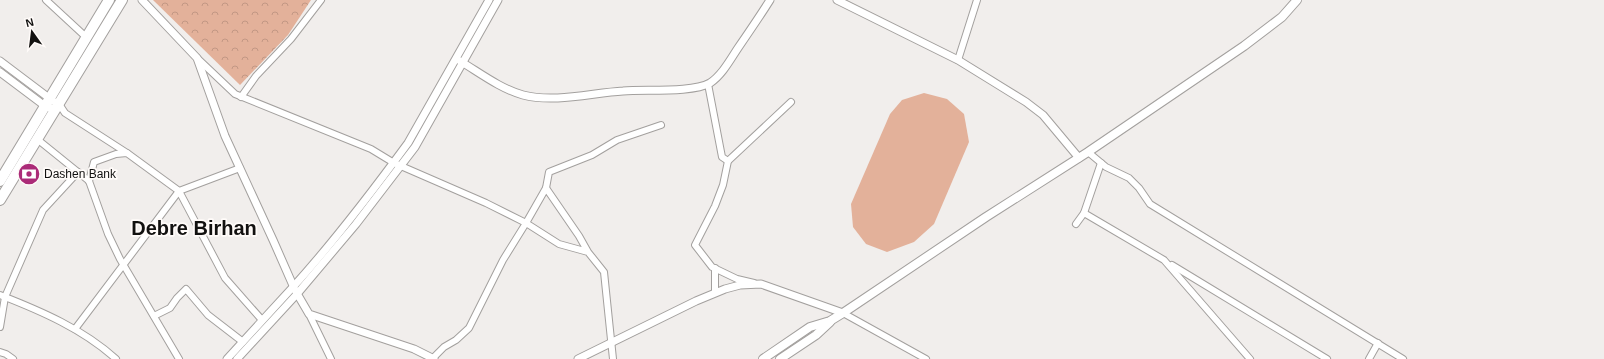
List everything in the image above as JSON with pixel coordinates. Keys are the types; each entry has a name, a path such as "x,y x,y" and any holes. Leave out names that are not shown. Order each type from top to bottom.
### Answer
{"highway":[{"path":"0,181 109,0"},
{"path":"0,200 122,0"}],"main road":[{"path":"780,359 816,335 830,321 1079,158 1244,46 1282,17 1297,0"},
{"path":"763,359 810,327 830,321"}],"street":[{"path":"46,0 86,37"},
{"path":"142,0 197,58 235,94 340,135 371,149 394,163 486,203 526,223 559,244 588,252"},
{"path":"241,96 256,76 291,39 321,0"},
{"path":"227,359 262,320 295,290 356,224 415,147 489,0"},
{"path":"237,359 295,290 394,163 498,0"},
{"path":"459,60 506,88 524,95 541,98 684,88 708,84 720,74 770,0"},
{"path":"958,60 977,0"},
{"path":"839,1 958,60 1026,102 1043,115 1079,158"},
{"path":"197,58 225,136 295,290 309,314 331,359"},
{"path":"0,61 47,102"},
{"path":"0,72 127,153 179,191 225,278 262,320"},
{"path":"708,84 722,157 728,161"},
{"path":"792,102 728,161 723,185 715,206 695,245 712,267 737,279 761,284 843,313 926,359"},
{"path":"309,314 414,349 430,358 456,340 469,328 504,260 546,188 549,172 592,155 617,140 661,126"},
{"path":"37,139 89,181 108,234 123,264 179,359"},
{"path":"1088,152 1106,167 1129,178 1139,188 1150,204 1403,359"},
{"path":"89,181 94,162 116,154 127,153"},
{"path":"1076,224 1084,213 1101,163"},
{"path":"75,329 179,191 240,168"},
{"path":"0,327 3,296 43,210 78,172"},
{"path":"546,188 579,236 588,252 604,272 613,359"},
{"path":"1084,213 1327,359"},
{"path":"1164,260 1250,359"},
{"path":"715,268 715,293"},
{"path":"578,359 715,293 740,285 761,284"},
{"path":"154,316 170,308 186,289 208,315 243,342"},
{"path":"3,296 75,329 104,348 116,359"},
{"path":"1368,359 1378,343"},
{"path":"0,352 13,359"}],"green space":[{"path":"153,0 311,0 288,35 240,85"},
{"path":"924,93 947,99 964,114 969,142 934,224 914,242 887,252 866,244 853,227 851,204 890,114 902,100"}],"place":[{"name":"Dashen Bank","path":"29,174"}],"district":[{"name":"Debre Birhan","path":"194,228"}]}
